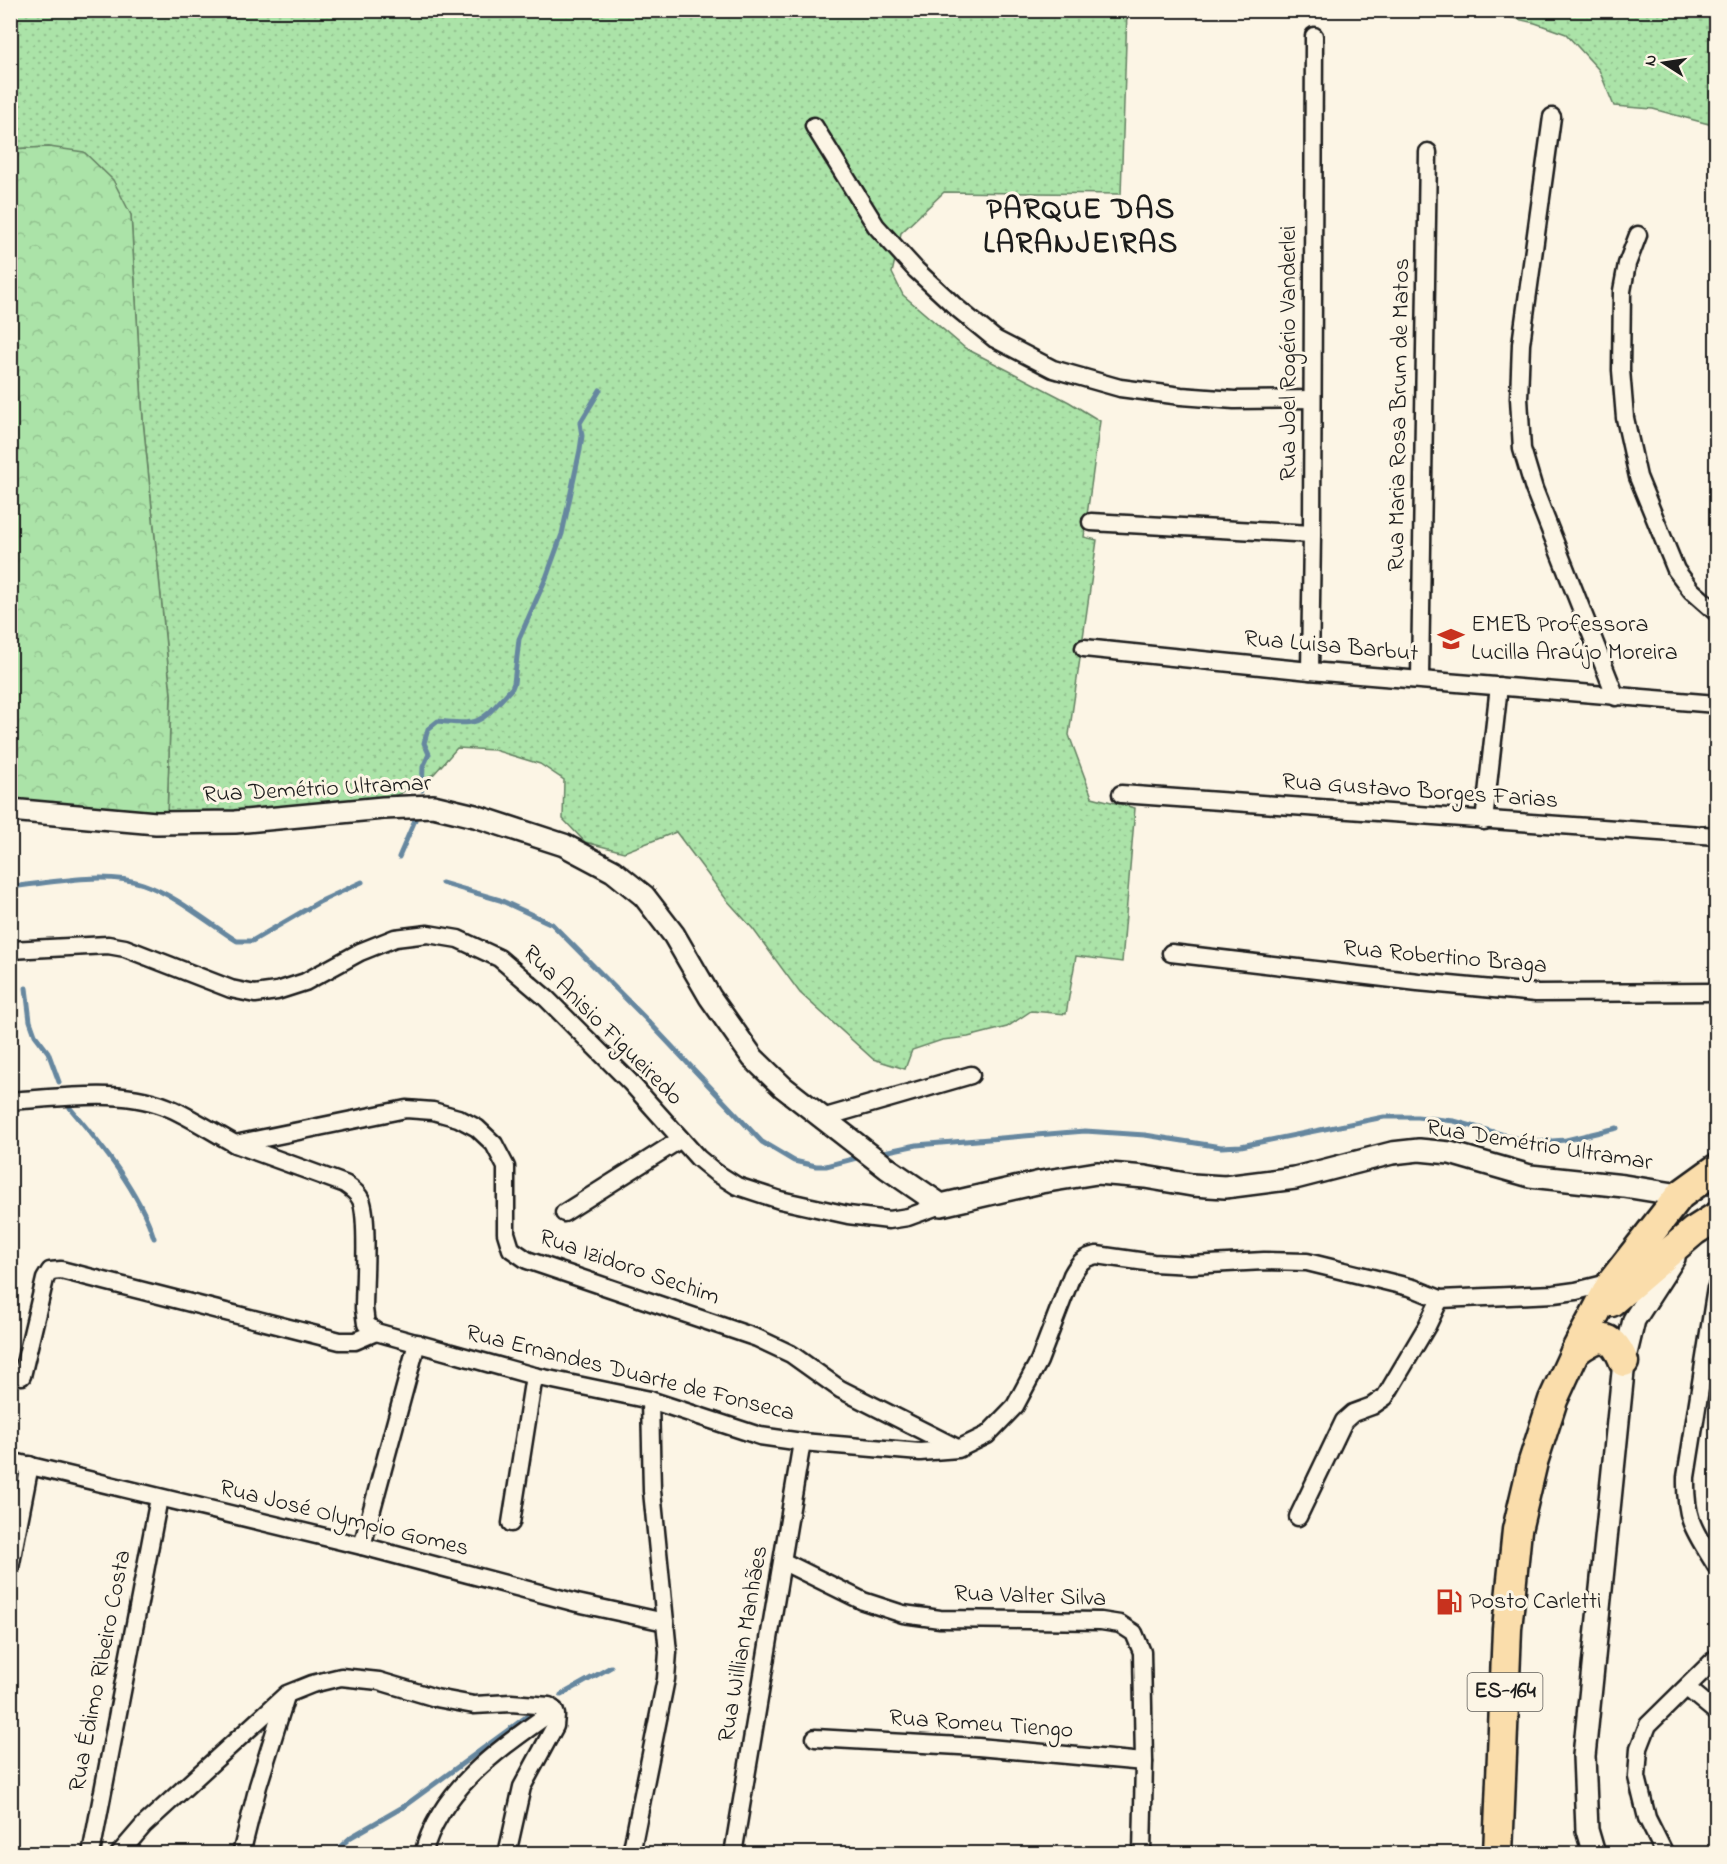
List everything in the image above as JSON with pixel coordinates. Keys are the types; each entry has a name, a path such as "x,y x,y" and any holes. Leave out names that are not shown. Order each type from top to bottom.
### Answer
{"highway":[{"name":"ES-164","path":"1498,1854 1507,1629 1518,1530 1533,1462 1553,1400 1612,1282 1680,1195 1716,1170"},
{"path":"1643,1274 1705,1191 1716,1170"},
{"name":"ES-164","path":"1592,1318 1705,1224"},
{"path":"1575,1352 1597,1339 1607,1340 1618,1348 1624,1362"}],"street":[{"name":"Rua Joel Rogério Vanderlei","path":"1310,670 1314,36"},
{"path":"1552,117 1521,344 1519,398 1522,449 1534,489 1616,697"},
{"path":"814,126 876,226 957,308 995,339 1053,369 1120,388 1234,400 1312,399"},
{"name":"Rua Maria Rosa Brum de Matos","path":"1420,678 1428,152"},
{"path":"1638,235 1627,264 1622,291 1621,370 1625,418 1638,477 1676,570 1691,590 1716,612"},
{"path":"1090,522 1312,534"},
{"name":"Rua Luisa Barbut","path":"1084,648 1310,670 1716,704"},
{"path":"1484,821 1499,686"},
{"name":"Rua Gustavo Borges Farias","path":"1121,794 1716,836"},
{"name":"Rua Demétrio Ultramar","path":"10,810 156,823 224,822 383,808 433,806 475,816 564,845 613,871 644,896 674,935 710,997 753,1058 783,1087 881,1164 940,1205 1041,1182 1097,1173 1225,1187 1295,1178 1392,1153 1419,1150 1450,1153 1530,1176 1624,1186 1680,1195"},
{"name":"Rua Anisio Figueiredo","path":"10,950 108,945 125,948 231,989 255,994 276,991 305,982 360,952 395,938 428,934 458,939 499,958 546,998 630,1082 681,1139 715,1172 737,1186 780,1200 848,1215 889,1220 908,1217 940,1205"},
{"name":"Rua Robertino Braga","path":"1171,953 1418,982 1536,993 1716,992"},
{"path":"822,1118 971,1075"},
{"path":"10,1101 100,1096 133,1098 173,1110 234,1144 345,1184 355,1191 362,1201 364,1309 366,1324 376,1332 355,1341 340,1341 61,1270 50,1271 45,1279 22,1376"},
{"name":"Rua Izidoro Sechim","path":"234,1144 405,1109 434,1111 458,1118 477,1128 494,1144 506,1167 506,1233 511,1249 527,1260 757,1338 791,1354 840,1389 958,1449"},
{"path":"564,1213 681,1139"},
{"path":"1634,1320 1657,1281 1705,1224"},
{"name":"Rua Ernandes Duarte de Fonseca","path":"376,1332 534,1376 650,1400 760,1436 920,1452 958,1449 987,1435 1015,1406 1040,1361 1072,1275 1079,1263 1088,1257 1191,1265 1264,1261 1307,1262 1413,1288 1440,1299 1554,1294 1612,1282"},
{"path":"1594,1854 1587,1830 1584,1756 1624,1362 1643,1274"},
{"path":"1716,1288 1708,1386 1686,1477 1686,1501 1692,1527 1716,1566"},
{"path":"1298,1517 1344,1421 1353,1413 1372,1406 1385,1397 1427,1326 1440,1299"},
{"path":"362,1546 417,1343"},
{"path":"511,1523 534,1376"},
{"path":"631,1854 666,1679 668,1652 652,1491 650,1400"},
{"name":"Rua Willian Manhães","path":"733,1854 784,1562 802,1442"},
{"name":"Rua José Olympio Gomes","path":"10,1461 362,1546 577,1603 665,1622"},
{"path":"10,1568 30,1466"},
{"name":"Rua Édimo Ribeiro Costa","path":"91,1854 159,1498"},
{"name":"Rua Valter Silva","path":"784,1562 863,1601 903,1614 940,1619 1101,1622 1120,1624 1134,1633 1142,1652 1144,1762 1142,1854"},
{"path":"1665,1854 1647,1818 1637,1777 1639,1748 1648,1725 1716,1658"},
{"path":"119,1854 144,1825 287,1694 312,1684 341,1677 379,1681 436,1698 474,1705 511,1703 549,1706 554,1710 555,1726 522,1786 507,1854"},
{"path":"1687,1688 1716,1712"},
{"path":"241,1854 258,1786 287,1694"},
{"path":"423,1854 429,1833 450,1798 488,1757 554,1710"},
{"name":"Rua Romeu Tiengo","path":"815,1738 978,1747 1144,1762"}],"green space":[{"path":"11,11 1127,11 1121,194 944,192 901,233 892,273 903,295 965,348 1069,402 1100,421 1084,537 1097,540 1069,735 1092,797 1135,808 1122,962 1076,956 1066,1014 1031,1011 1007,1027 968,1037 942,1040 912,1050 905,1069 873,1059 800,993 753,929 726,899 676,832 624,852 585,842 563,819 564,780 540,764 494,750 457,748 434,774 399,794 353,810 167,816 171,695 143,420 131,215 49,147 11,149"},
{"path":"1481,11 1716,11 1716,126 1653,109 1614,106 1599,70 1566,34 1535,23"},
{"path":"49,147 84,152 113,180 131,215 143,420 171,695 167,816 11,802 11,149"}],"waterway":[{"path":"422,790 423,767 429,754 424,743 428,729 438,721 465,723 481,719 512,688 519,639 546,578 562,534 580,450 582,436 580,423 600,390"},
{"path":"399,857 415,820"},
{"path":"10,887 77,879 128,880 168,895 237,941 252,941 319,902 362,882"},
{"path":"442,883 500,900 552,924 648,1021 762,1142 794,1161 816,1166 826,1166 864,1156"},
{"path":"26,988 30,1021 35,1035 48,1052 59,1082"},
{"path":"70,1108 107,1153 129,1186 154,1238"},
{"path":"879,1153 917,1145 1085,1131 1145,1135 1221,1147 1241,1146 1384,1117 1417,1117 1454,1121 1522,1140 1538,1142 1566,1140 1617,1128"},
{"path":"561,1695 611,1667"},
{"path":"332,1854 351,1837 403,1807 526,1717"}],"place":[{"name":"EMEB Professora Lucilla Araújo Moreira","path":"1451,639"},
{"name":"Posto Carletti","path":"1449,1602"}],"district":[{"name":"PARQUE DAS LARANJEIRAS","path":"1081,228"}]}
